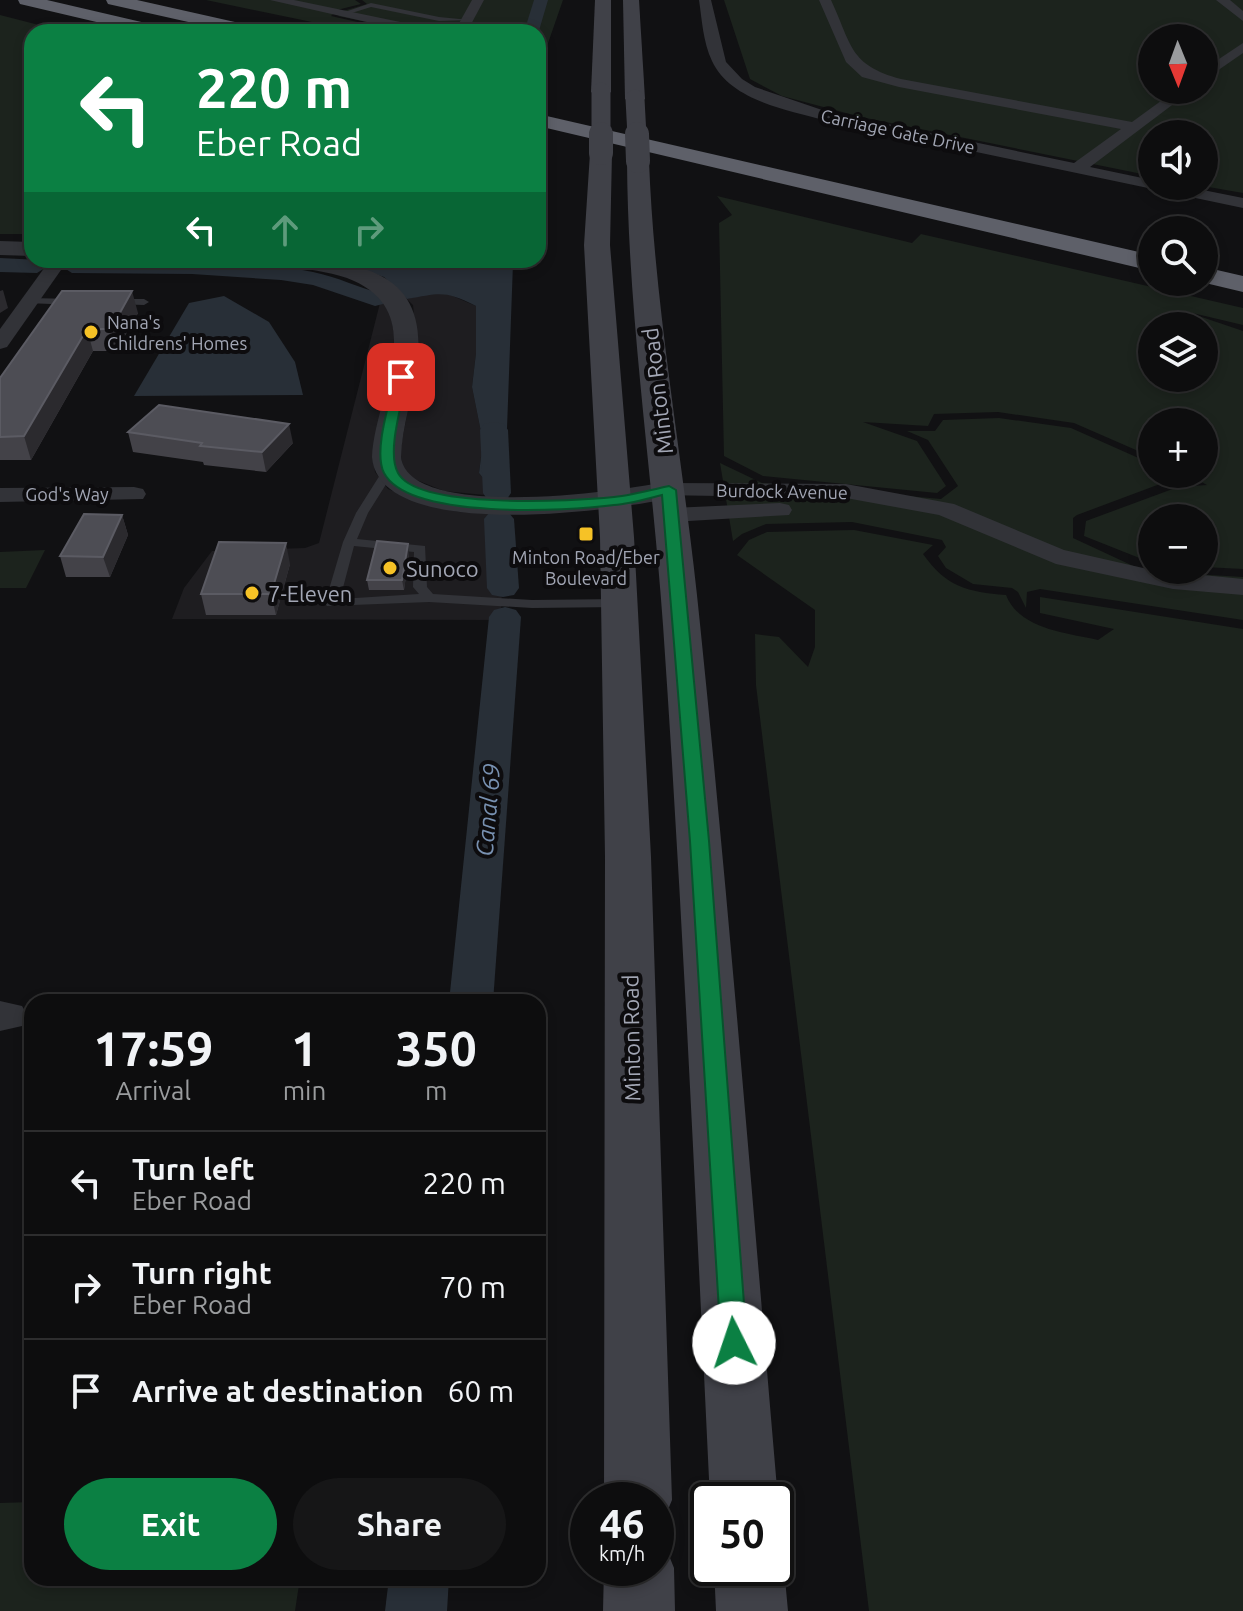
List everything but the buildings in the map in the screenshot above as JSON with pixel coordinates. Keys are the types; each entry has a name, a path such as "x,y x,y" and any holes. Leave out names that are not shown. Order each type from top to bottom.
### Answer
{"highway":[{"path":"26,0 129,24"},
{"path":"114,0 221,24"},
{"path":"593,99 661,122"},
{"path":"546,122 1138,260"},
{"path":"1218,278 1243,284"}],"main road":[{"name":"Minton Road","path":"603,0 593,99 620,157 640,248 670,502 700,841 743,1482"},
{"name":"Minton Road","path":"631,0 635,99 597,245 620,603 628,857 638,1482"},
{"path":"639,1586 639,1611"},
{"path":"750,1586 752,1611"}],"street":[{"path":"276,0 391,24"},
{"path":"465,24 478,0"},
{"name":"Carriage Gate Drive","path":"705,0 719,63 738,82 770,99 824,115 1138,182"},
{"path":"825,0 853,62 867,74 899,83 1134,127"},
{"path":"1222,0 1243,17"},
{"path":"1218,66 1243,47"},
{"path":"1077,169 1166,104"},
{"path":"1218,198 1243,203"},
{"path":"0,248 24,249"},
{"path":"0,343 53,268"},
{"path":"337,268 376,281 401,307 406,356 386,453 389,470 397,482 436,498 462,504 670,502"},
{"name":"God's Way","path":"0,495 134,494"},
{"name":"Burdock Avenue","path":"670,502 878,511 979,532 1081,581 1231,596"}],"lane":[{"path":"342,14 371,5 439,19 467,20"},
{"path":"29,301 87,302"},
{"path":"101,302 144,302"},
{"path":"389,470 362,513 349,542 332,603 429,598 532,604 620,603"},
{"path":"349,542 420,549 420,587 429,598"}],"shaded area":[{"path":"206,0 355,0 361,4 337,10 331,16 366,24 322,24"},
{"path":"362,0 563,0 546,49 546,24 376,24 338,16 343,11 367,4"},
{"path":"724,0 1243,0 1243,193 1218,189 1218,120 1138,120 1138,173 861,117 782,96 750,79"},
{"path":"0,15 35,24 24,24 24,234 0,234"},
{"path":"717,196 912,243 921,234 1138,284 1138,296 1191,296 1243,308 1243,325 1218,319 1218,312 1138,312 1138,392 1218,392 1218,323 1243,331 1243,569 1218,568 1218,504 1138,504 1138,557 1084,536 1086,521 1175,488 1218,488 1218,408 1138,408 1138,451 1074,423 998,412 934,414 928,426 863,422 917,441 946,486 937,493 763,476 724,456 719,223 732,215"},
{"path":"358,268 513,268 505,484 487,483 479,473 483,442 472,387 476,306 442,294 407,299 384,277"},
{"path":"431,292 448,294 476,306 472,387 483,442 479,473 487,483 505,484 505,497 444,491 409,477 403,468 400,452 418,355 413,305 407,299"},
{"path":"224,296 269,322 295,362 303,395 134,396 189,303"},
{"path":"380,303 390,309 394,335 393,356 373,453 375,472 388,489 427,505 459,512 504,514 501,620 172,619 184,588 212,551 305,548 319,543"},
{"path":"999,418 1071,428 1138,458 1138,488 1149,488 1077,515 1073,518 1073,538 1138,568 1138,584 1218,584 1218,575 1243,577 1243,620 1040,589 1027,592 1026,608 1018,592 1012,588 973,584 946,568 938,556 946,547 942,540 852,522 766,524 733,541 720,463 762,483 941,499 958,486 928,440 907,431 935,431 943,420"},
{"path":"854,530 933,545 923,554 949,581 980,592 1006,595 1021,615 1058,632 1098,640 1114,629 1040,613 1040,597 1243,629 1243,1611 869,1611 756,685 755,634 779,637 808,667 815,647 815,610 737,555 749,540 767,532"},
{"path":"45,550 26,588 0,588 0,552"},
{"path":"24,1502 24,1586 299,1586 295,1611 0,1611 0,1503"}],"waterway":[{"name":"Canal 69","path":"534,24 541,0"},
{"path":"0,265 24,266"},
{"path":"212,268 252,270 319,280 375,299"},
{"name":"Canal 69","path":"494,430 497,493"},
{"name":"Canal 69","path":"499,519 503,588"},
{"name":"Canal 69","path":"472,994 505,617"},
{"name":"Canal 69","path":"416,1611 418,1586"}],"place":[{"name":"Nana's Childrens' Homes","path":"91,332"},
{"name":"Minton Road/Eber Boulevard","path":"586,534"},
{"name":"Sunoco","path":"390,568"},
{"name":"7-Eleven","path":"252,593"}],"route":[{"path":"401,377 386,453 389,470 397,482 436,498 462,504 501,506 615,501 669,490 700,841 734,1343"}]}
